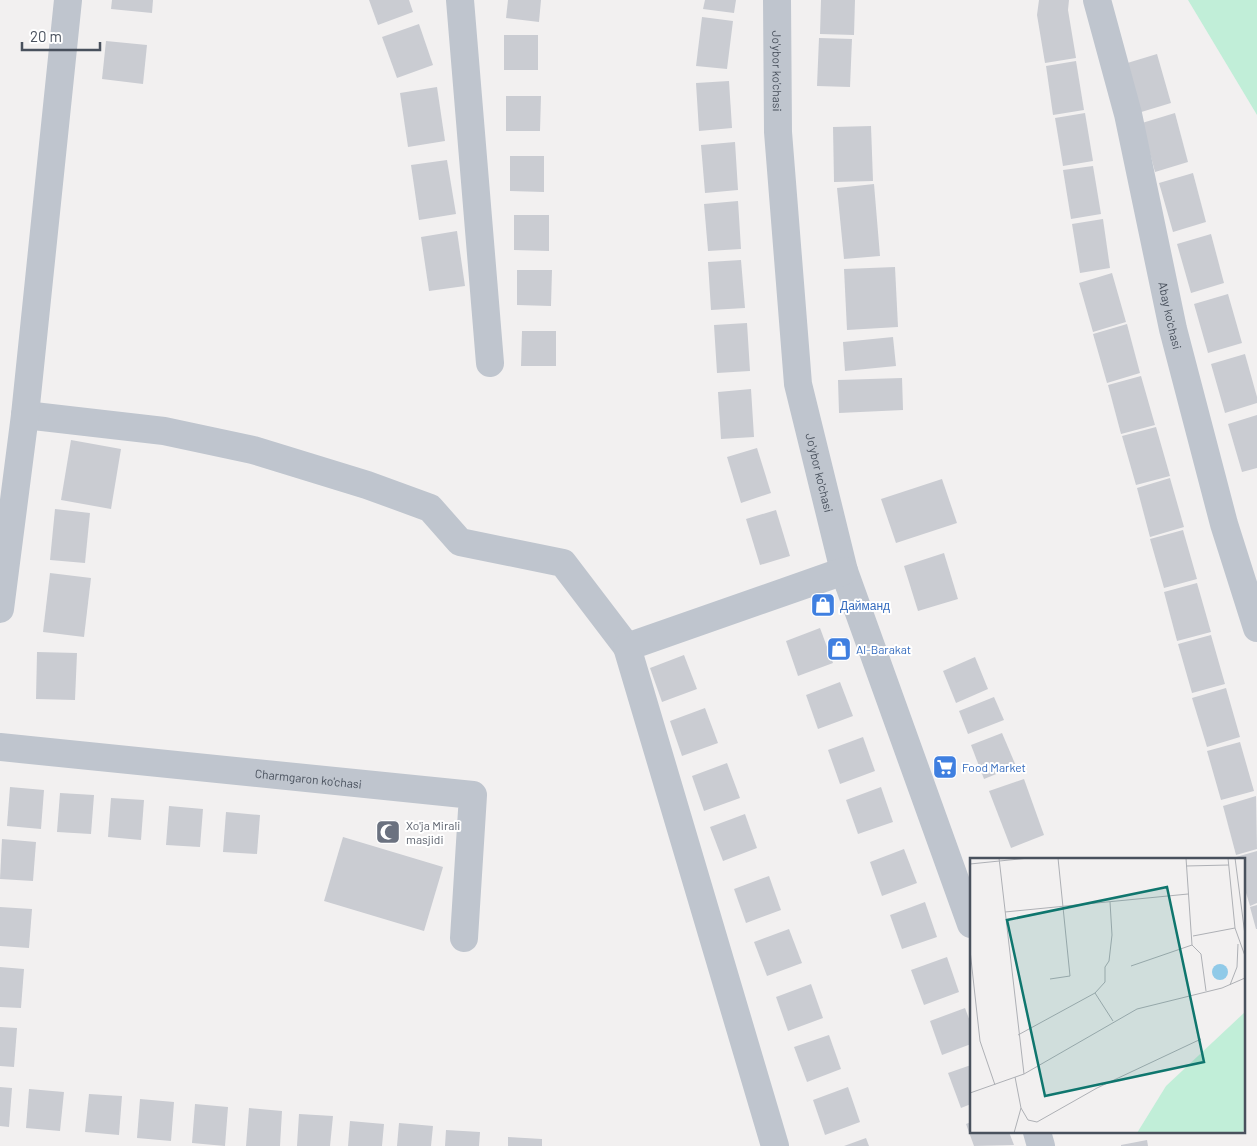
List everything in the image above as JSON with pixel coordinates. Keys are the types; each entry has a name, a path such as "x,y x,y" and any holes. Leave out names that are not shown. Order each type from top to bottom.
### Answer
{"street":[{"path":"0,609 7,500 26,415 68,0"},
{"path":"460,0 490,363"},
{"name":"Jo'ybor ko'chasi","path":"777,0 778,132 798,384 844,571 970,921"},
{"name":"Abay ko'chasi","path":"1097,0 1128,114 1173,329 1224,524 1257,628"},
{"path":"26,415 164,431 253,450 367,485 430,508 460,542 563,562 627,647 775,1146"},
{"path":"627,647 844,571"},
{"name":"Charmgaron ko'chasi","path":"0,748 473,795 464,938"}],"green space":[{"path":"1188,0 1257,0 1257,115"}],"building":[{"path":"112,0 153,0 152,13 111,9"},
{"path":"369,0 409,0 413,12 378,25"},
{"path":"508,0 541,0 539,22 506,18"},
{"path":"705,0 736,0 734,13 703,9"},
{"path":"821,0 855,0 854,35 820,34"},
{"path":"1039,0 1069,0 1068,10 1076,58 1045,63 1037,15"},
{"path":"702,17 733,21 727,69 696,66"},
{"path":"419,24 433,65 397,78 382,37"},
{"path":"504,35 538,35 538,70 504,70"},
{"path":"819,38 852,39 850,87 817,86"},
{"path":"106,41 147,45 143,84 102,79"},
{"path":"1157,54 1171,103 1138,113 1124,64"},
{"path":"1076,61 1084,110 1053,115 1046,66"},
{"path":"729,81 732,128 699,131 696,83"},
{"path":"437,87 445,141 408,147 400,93"},
{"path":"506,96 541,96 540,131 506,131"},
{"path":"1085,113 1093,161 1063,166 1055,118"},
{"path":"1175,113 1188,162 1155,172 1142,123"},
{"path":"871,126 873,181 834,182 833,127"},
{"path":"735,142 738,190 705,193 701,145"},
{"path":"510,156 544,156 544,192 510,191"},
{"path":"447,160 456,214 419,220 411,165"},
{"path":"1093,166 1101,214 1071,219 1063,170"},
{"path":"1193,173 1206,222 1173,232 1159,183"},
{"path":"874,184 880,256 844,259 837,188"},
{"path":"738,201 741,249 708,251 704,204"},
{"path":"514,215 549,215 549,251 514,250"},
{"path":"1103,219 1110,268 1080,273 1072,224"},
{"path":"457,231 465,286 429,291 421,237"},
{"path":"1211,234 1224,283 1191,293 1177,244"},
{"path":"741,260 745,308 711,310 708,262"},
{"path":"895,267 898,327 847,330 844,269"},
{"path":"517,270 552,270 551,306 517,305"},
{"path":"1112,273 1126,322 1093,332 1079,283"},
{"path":"1228,294 1242,343 1208,353 1194,304"},
{"path":"747,323 750,371 717,373 714,325"},
{"path":"1127,324 1140,373 1107,383 1093,334"},
{"path":"522,331 556,331 556,366 521,366"},
{"path":"893,337 896,366 845,371 843,342"},
{"path":"1245,354 1257,403 1225,413 1211,364"},
{"path":"1141,376 1155,425 1121,434 1108,385"},
{"path":"902,378 903,410 839,413 838,380"},
{"path":"751,389 754,437 721,439 718,392"},
{"path":"1257,415 1257,468 1242,472 1228,424"},
{"path":"1156,427 1170,476 1136,485 1122,436"},
{"path":"71,440 121,449 111,509 61,500"},
{"path":"757,448 771,493 741,503 727,457"},
{"path":"1170,478 1184,527 1150,537 1137,488"},
{"path":"942,479 957,523 896,543 881,499"},
{"path":"55,509 90,513 85,563 50,560"},
{"path":"776,510 790,556 760,565 746,519"},
{"path":"1183,530 1197,579 1164,588 1150,539"},
{"path":"944,553 958,599 918,611 904,566"},
{"path":"50,573 91,578 84,637 43,632"},
{"path":"1197,583 1211,632 1177,641 1164,592"},
{"path":"820,628 833,663 798,676 786,641"},
{"path":"1211,635 1225,684 1192,693 1178,644"},
{"path":"37,652 77,653 75,700 36,699"},
{"path":"684,655 697,689 662,702 650,668"},
{"path":"975,657 988,689 956,703 943,671"},
{"path":"840,682 853,716 818,729 806,695"},
{"path":"1226,688 1240,737 1207,747 1192,698"},
{"path":"994,697 1004,720 968,734 959,711"},
{"path":"705,708 718,743 682,756 670,721"},
{"path":"1002,733 1016,766 984,779 971,745"},
{"path":"863,737 875,771 840,784 828,750"},
{"path":"1240,742 1254,791 1221,800 1207,751"},
{"path":"727,763 740,798 704,811 692,776"},
{"path":"1024,779 1044,835 1011,848 989,791"},
{"path":"10,787 44,790 41,829 7,826"},
{"path":"881,787 893,822 858,834 846,800"},
{"path":"60,793 94,795 91,834 57,832"},
{"path":"1256,796 1257,849 1236,855 1223,806"},
{"path":"111,798 144,800 141,840 108,837"},
{"path":"169,806 203,809 200,847 166,845"},
{"path":"226,812 260,815 257,854 223,852"},
{"path":"745,814 757,848 723,861 710,827"},
{"path":"343,837 443,867 424,931 324,901"},
{"path":"2,839 36,842 33,881 0,879"},
{"path":"904,849 917,883 882,896 870,862"},
{"path":"1257,851 1257,903 1250,906 1244,886 1244,858 1236,857"},
{"path":"769,876 781,910 746,923 734,889"},
{"path":"925,902 937,937 902,949 890,915"},
{"path":"1257,905 1257,929 1256,929 1250,907"},
{"path":"0,907 32,909 29,948 0,946"},
{"path":"789,929 802,963 767,976 754,942"},
{"path":"947,957 959,992 924,1005 911,970"},
{"path":"0,967 24,969 21,1008 0,1007"},
{"path":"811,984 823,1018 788,1031 776,997"},
{"path":"965,1008 970,1021 970,1044 942,1055 930,1021"},
{"path":"0,1027 17,1028 14,1067 0,1066"},
{"path":"829,1035 841,1069 807,1082 794,1047"},
{"path":"970,1065 970,1104 961,1108 948,1073"},
{"path":"0,1087 12,1088 9,1127 0,1126"},
{"path":"848,1087 860,1122 825,1135 813,1100"},
{"path":"29,1089 64,1092 60,1131 26,1128"},
{"path":"89,1094 122,1096 119,1135 85,1132"},
{"path":"140,1099 174,1102 171,1141 137,1138"},
{"path":"195,1104 228,1107 225,1146 192,1143"},
{"path":"249,1108 282,1111 280,1146 246,1146"},
{"path":"299,1114 333,1116 330,1146 297,1146"},
{"path":"350,1121 384,1124 382,1146 348,1146"},
{"path":"970,1122 970,1134 1010,1134 1014,1145 974,1146 966,1124"},
{"path":"399,1123 433,1126 431,1146 397,1146"},
{"path":"446,1130 480,1132 479,1146 445,1146"},
{"path":"508,1137 542,1139 542,1146 508,1146"},
{"path":"866,1138 869,1146 844,1146"},
{"path":"1147,1140 1148,1146 1121,1146 1121,1145"}],"place":[{"name":"Дайманд","path":"823,605"},
{"name":"Al-Barakat","path":"839,649"},
{"name":"Food Market","path":"945,767"},
{"name":"Xo'ja Mirali masjidi","path":"388,832"}]}
